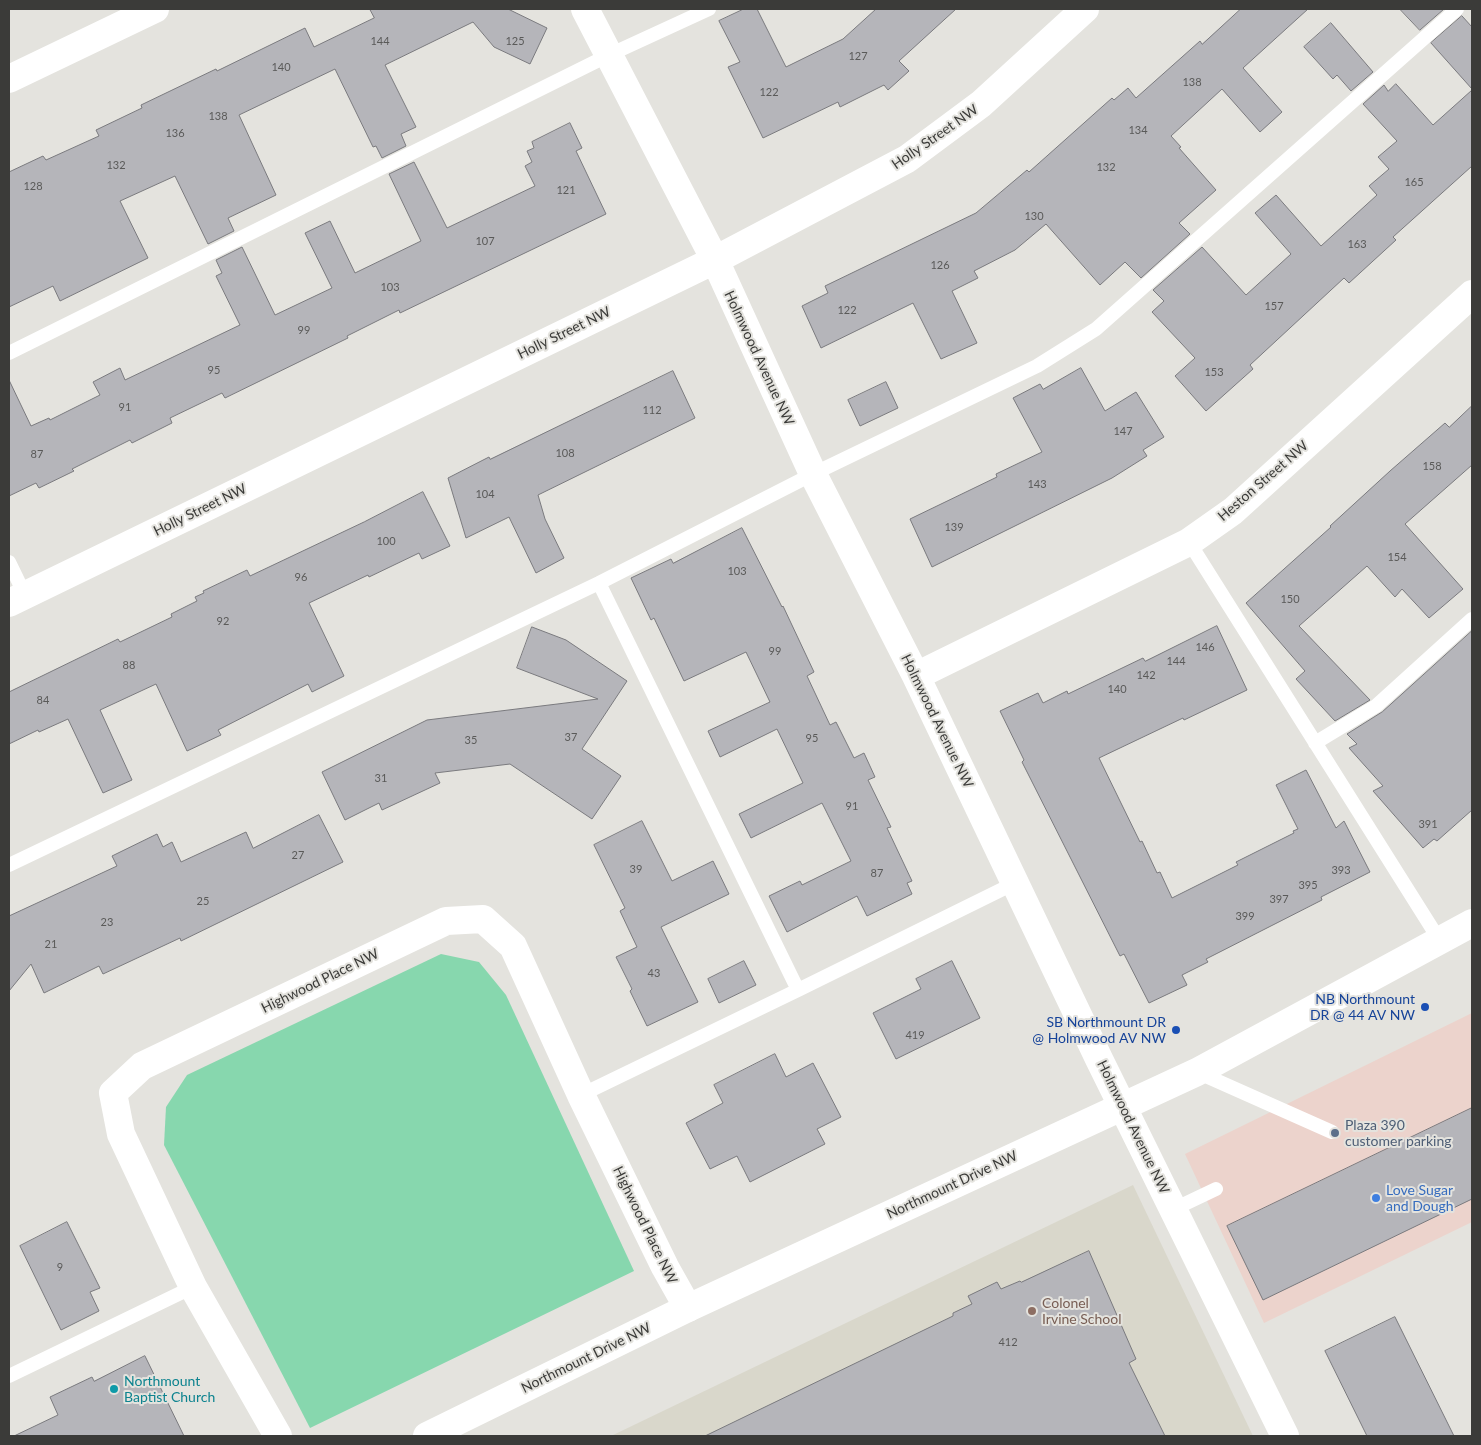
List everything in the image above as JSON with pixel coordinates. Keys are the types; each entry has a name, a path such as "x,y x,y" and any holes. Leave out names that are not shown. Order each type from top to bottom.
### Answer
{"street":[{"path":"9,79 155,9"},
{"name":"Holmwood Avenue NW","path":"585,9 714,260 813,474 916,676 1122,1106 1285,1436"},
{"name":"Holly Street NW","path":"17,599 714,260 907,159 981,104 1085,9"},
{"name":"Heston Street NW","path":"916,676 1189,542 1233,511 1472,294"},
{"name":"Highwood Place NW","path":"278,1436 192,1287 121,1134 113,1094 142,1066 446,921 483,919 513,946 581,1094 665,1267 688,1308"},
{"name":"Northmount Drive NW","path":"427,1436 688,1308 1197,1072 1472,923"}],"lane":[{"path":"9,353 609,55 710,9"},
{"path":"9,865 599,583 813,474 1038,366 1096,329 1457,9"},
{"path":"1189,542 1440,941"},
{"path":"9,562 17,599"},
{"path":"599,583 798,990"},
{"path":"1314,743 1376,706 1472,619"},
{"path":"581,1094 798,990 1015,882"},
{"path":"1197,1072 1332,1132"},
{"path":"1174,1209 1216,1189"},
{"path":"9,1376 192,1287"}],"shaded area":[{"path":"1472,1013 1472,1222 1264,1323 1185,1154"},
{"name":"Colonel Irvine School","path":"1133,1185 1253,1436 611,1436"}],"green space":[{"path":"441,954 479,962 506,995 634,1271 310,1428 164,1145 166,1107 187,1075"}],"building":[{"path":"370,9 508,9 547,28 530,64 494,47 473,22 385,65 416,127 401,134 406,146 382,158 376,146 373,147 335,69 239,115 276,195 228,218 234,231 208,244 175,176 120,201 148,258 60,301 53,286 9,307 9,172 43,156 46,160 99,136 96,130 142,108 141,105 216,69 217,71 305,28 314,47 374,18"},
{"path":"744,9 757,9 786,67 843,39 876,9 956,9 899,61 909,71 888,90 884,85 840,107 838,102 763,138 728,67 740,62 719,21"},
{"path":"1241,9 1308,9 1243,68 1282,112 1260,132 1222,89 1171,136 1181,147 1179,148 1216,190 1179,223 1190,234 1141,278 1125,262 1100,285 1046,224 1015,250 974,271 978,278 952,291 977,343 941,359 913,303 821,348 802,306 828,293 825,286 976,213 1027,170 1029,172 1112,98 1114,100 1128,88 1136,98 1200,41 1202,44"},
{"path":"1400,9 1444,9 1420,30"},
{"path":"1462,16 1472,27 1472,89 1431,43"},
{"path":"1331,23 1373,72 1351,91 1337,75 1333,79 1304,47"},
{"path":"1396,84 1433,125 1472,90 1472,166 1393,237 1396,240 1349,283 1344,278 1250,365 1253,369 1206,411 1175,376 1195,358 1152,312 1164,301 1153,290 1202,247 1246,295 1291,254 1255,213 1276,195 1321,246 1377,195 1369,186 1389,169 1378,157 1397,141 1363,104 1384,85 1388,91"},
{"path":"570,123 582,148 576,151 606,214 400,313 399,310 347,336 348,338 225,398 222,393 170,418 172,423 132,443 130,440 39,488 36,483 9,496 9,380 31,426 49,418 50,420 100,395 93,382 120,368 125,380 240,325 216,276 222,273 216,260 242,247 275,315 332,288 305,233 330,221 355,273 421,241 389,174 414,162 447,228 535,186 525,166 532,162 527,151 534,148 532,142"},
{"path":"1081,368 1105,411 1136,392 1164,437 1143,450 1147,456 1112,478 932,567 910,519 997,477 996,474 1042,452 1013,398 1040,384 1043,389"},
{"path":"673,371 695,418 538,495 545,519 564,558 536,573 509,517 466,538 448,478"},
{"path":"886,382 898,408 860,426 848,400"},
{"path":"1472,406 1472,465 1405,524 1463,589 1429,618 1402,589 1395,597 1367,566 1299,626 1370,700 1335,721 1296,679 1305,671 1246,603 1445,423 1449,427"},
{"path":"423,492 450,546 422,559 419,553 309,603 344,676 312,692 308,684 218,730 221,735 187,751 156,684 100,710 132,780 103,793 68,719 39,732 38,730 9,744 9,692 118,639 120,642 172,617 171,614 197,601 195,597 204,593 203,591 247,570 250,576"},
{"path":"742,528 783,606 814,672 807,676 830,725 836,722 854,758 864,753 875,777 868,780 891,827 887,828 912,881 907,883 912,894 867,916 857,896 787,932 769,896 800,881 802,885 851,861 822,803 751,838 739,814 803,783 777,729 720,757 708,731 770,702 746,652 684,681 654,618 651,620 631,578 671,559 673,563"},
{"path":"1217,626 1247,690 1099,758 1140,842 1142,841 1157,873 1160,872 1172,898 1238,865 1236,862 1294,833 1293,831 1298,829 1276,785 1306,770 1336,828 1344,821 1370,872 1321,897 1322,900 1206,959 1208,962 1182,975 1187,985 1149,1003 1124,954 1120,956 1022,762 1024,760 1000,711 1038,693 1043,703 1067,691 1068,694 1143,658 1145,661"},
{"path":"532,627 566,640 627,681 582,749 621,776 592,819 510,764 435,773 440,783 382,810 379,803 345,820 322,772 427,720 598,699 517,668"},
{"path":"1472,631 1472,810 1437,841 1434,839 1423,848 1373,791 1383,786 1349,748 1357,744 1347,734 1382,712"},
{"path":"319,815 343,862 181,941 180,938 103,974 99,966 44,993 31,964 9,991 9,916 117,866 112,856 157,834 163,847 172,842 181,862 246,832 253,848"},
{"path":"642,821 672,881 713,861 729,894 661,927 698,1002 647,1026 616,957 637,947 620,911 625,908 594,845"},
{"path":"744,961 756,985 719,1003 708,979"},
{"path":"952,961 980,1018 896,1059 873,1013 921,989 916,979"},
{"path":"775,1054 786,1077 813,1063 841,1117 817,1129 825,1144 750,1182 737,1156 710,1169 686,1123 723,1103 714,1085"},
{"path":"1472,1108 1472,1199 1263,1300 1227,1226"},
{"path":"67,1222 100,1288 90,1292 99,1311 61,1330 20,1246"},
{"path":"1089,1251 1136,1359 1129,1363 1165,1436 705,1436 953,1316 953,1313 972,1304 968,1296 997,1282 1001,1289 1021,1282"},
{"path":"1395,1317 1454,1436 1367,1436 1325,1351"},
{"name":"Northmount Baptist Church","path":"145,1356 184,1436 14,1436 58,1415 50,1397 92,1377 94,1381"}],"place":[{"name":"NB Northmount DR @ 44 AV NW","path":"1425,1007"},
{"name":"SB Northmount DR @ Holmwood AV NW","path":"1176,1030"},
{"name":"Plaza 390 customer parking","path":"1335,1133"},
{"name":"Love Sugar and Dough","path":"1376,1198"},
{"name":"Colonel Irvine School","path":"1032,1311"},
{"name":"Northmount Baptist Church","path":"114,1389"}]}
